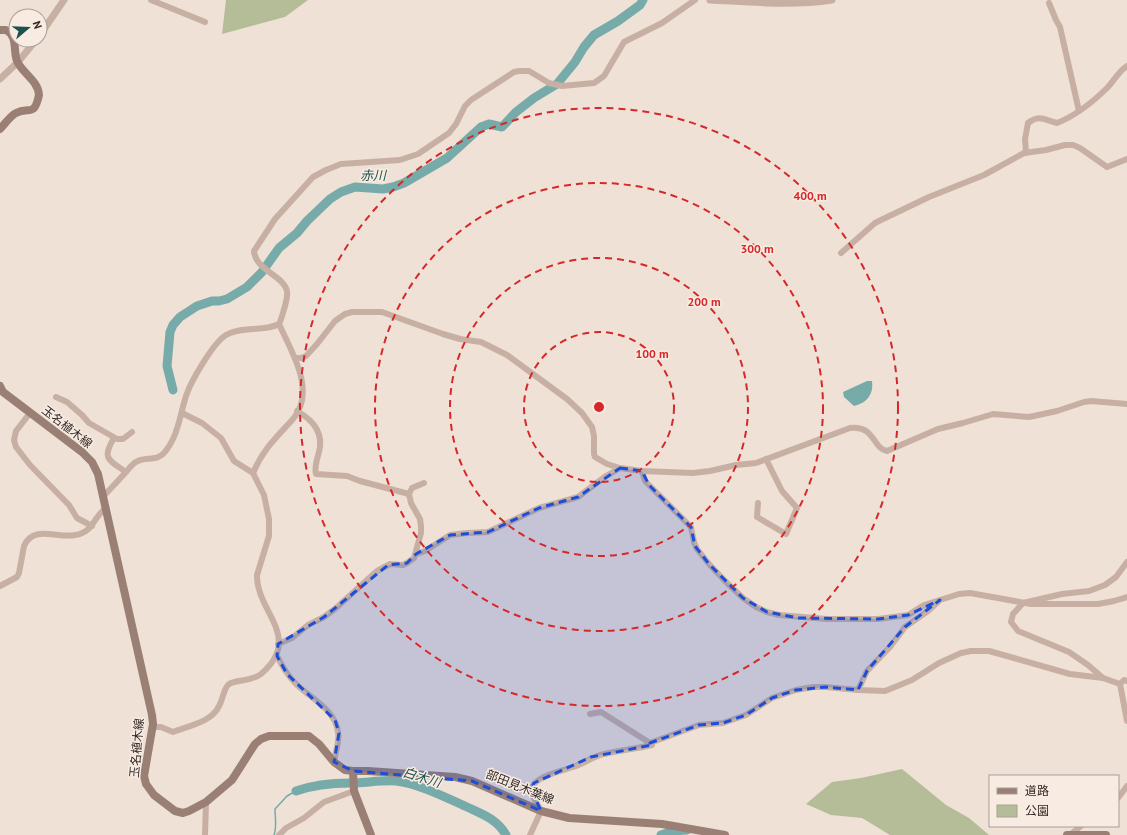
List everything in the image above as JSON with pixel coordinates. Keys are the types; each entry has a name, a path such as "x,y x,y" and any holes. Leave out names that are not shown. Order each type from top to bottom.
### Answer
{"main road":[{"path":"0,30 6,30 12,36 18,62 38,88 40,95 32,110 17,112 0,129"},
{"name":"玉名植木線","path":"1,391 82,452 92,462 98,474 152,715 152,726 144,776 146,784 154,795 175,811 183,813 189,811 206,802 232,780 255,744 261,739 269,736 309,736 319,744 334,762 345,770 354,782"},
{"name":"部田見木葉線","path":"354,782 368,770 455,777 472,781 541,811 569,818 662,824 725,835"},
{"path":"354,782 371,835"},
{"path":"1069,835 1106,835"}],"street":[{"path":"48,23 64,0"},
{"path":"151,0 205,22"},
{"path":"279,324 283,316 287,297 286,289 283,284 256,260 254,251 276,219 313,177 341,164 400,160 418,154 449,133 456,124 465,106 471,100 514,72 529,71 549,83 562,86 594,84 604,76 624,42 662,23 695,0"},
{"path":"710,0 801,4 832,0"},
{"path":"1049,3 1060,27 1079,111"},
{"path":"0,79 18,62 29,48"},
{"path":"1026,153 1025,139 1028,123 1032,119 1040,117 1057,123 1069,118 1098,96 1127,66"},
{"path":"841,253 880,220 929,197 984,175 1026,153 1065,145 1073,145 1080,148 1107,167 1127,159"},
{"path":"295,358 306,356 335,321 345,314 352,312 382,312 443,334 460,339 481,342 507,355 567,399 582,413 592,427 596,457 607,464 642,472 693,473 756,463 850,428 860,427 867,431 881,448 887,451 938,429 993,414 1029,417 1062,410 1084,402 1098,401 1127,404"},
{"path":"253,473 261,454 294,417 304,393 295,358 279,324"},
{"path":"103,498 135,462 156,458 163,454 173,438 182,413 186,395 192,383 203,363 216,344 224,336 237,331 279,324"},
{"path":"56,397 67,402 89,423 116,440 123,439 132,432"},
{"path":"297,411 313,422 318,430 320,437 320,450 316,464 316,474 347,476 409,494"},
{"path":"30,413 16,431 14,440 16,447 30,465 69,505 77,518 92,526"},
{"path":"182,413 202,423 215,432 221,438 234,460 253,473 264,495 269,519 268,536 257,575 257,582 276,625 278,632 277,656 287,674 297,685 324,706 335,720 339,733 334,762"},
{"path":"114,438 108,448 108,458 126,472"},
{"path":"758,504 757,517 786,534 797,508 782,491 766,459"},
{"path":"278,644 292,638 308,625 324,617 377,571 390,564 407,563 416,554 425,551 450,535 488,532 539,508 578,497 606,476 620,468"},
{"path":"642,472 645,481 649,486 691,527 695,546 709,564 743,598 756,607 767,612 799,618 828,620 878,619 908,615 924,605 959,594 970,593 1023,603 1044,605 1086,604 1114,601 1127,597"},
{"path":"416,554 416,548 421,533 421,523 413,507 409,494 412,488 424,483"},
{"path":"0,586 17,577 24,546 32,537 46,533 75,535 92,526 105,509"},
{"path":"1103,678 1088,665 1069,652 1018,631 1014,628 1011,622 1013,614 1023,603 1062,594 1089,591 1105,586 1116,577 1127,562"},
{"path":"858,690 868,671 890,647 905,627 928,611 940,600"},
{"path":"530,835 541,811 533,797 531,789 534,783 540,779 604,754 652,745 650,743 699,725 723,723 746,715 772,698 796,690 813,687 826,687 885,691 898,687 939,663 971,651 989,651 1070,674 1103,678 1120,684"},
{"path":"152,726 161,727 173,732 206,720 219,708 226,688 229,684 254,678 261,674 277,656"},
{"path":"1120,684 1124,680 1127,681"},
{"path":"1120,684 1127,721"},
{"path":"590,714 601,712 650,743"},
{"path":"279,835 286,828 304,818 324,802 354,782"},
{"path":"1119,797 1127,786"},
{"path":"206,802 206,835"},
{"path":"1069,835 1080,827"}],"highlighted area":[{"path":"620,468 642,471 649,485 691,527 695,546 709,564 743,598 767,612 799,618 878,619 908,615 940,600 905,627 867,671 858,690 826,687 796,690 772,698 746,715 723,723 699,725 650,743 652,745 591,757 534,783 531,789 541,811 472,781 353,771 334,762 339,733 335,720 287,674 277,656 278,644 324,617 388,565 407,563 416,554 450,535 488,532 539,508 578,497"}],"green space":[{"path":"226,0 308,0 285,17 222,34"},
{"path":"902,769 946,805 969,818 989,835 890,835 862,818 831,815 806,804 832,782 861,778"}],"water":[{"path":"867,381 872,381 871,394 863,403 854,406 844,397 843,392"}],"waterway":[{"name":"赤川","path":"173,390 167,366 170,332 173,325 180,317 197,306 212,301 227,299 247,287 262,272 279,248 297,233 330,199 341,192 355,187 383,189 404,183 447,158 481,127 489,124 502,127 516,112 534,98 557,84 594,35 618,21 640,5 643,0"},
{"name":"白木川","path":"296,791 309,787 329,784 384,781 404,782 432,791 484,815 494,821 506,835"},
{"path":"274,835 276,825 275,809 287,796 296,791"},
{"name":"白木川","path":"661,835 673,831 687,830"}]}
